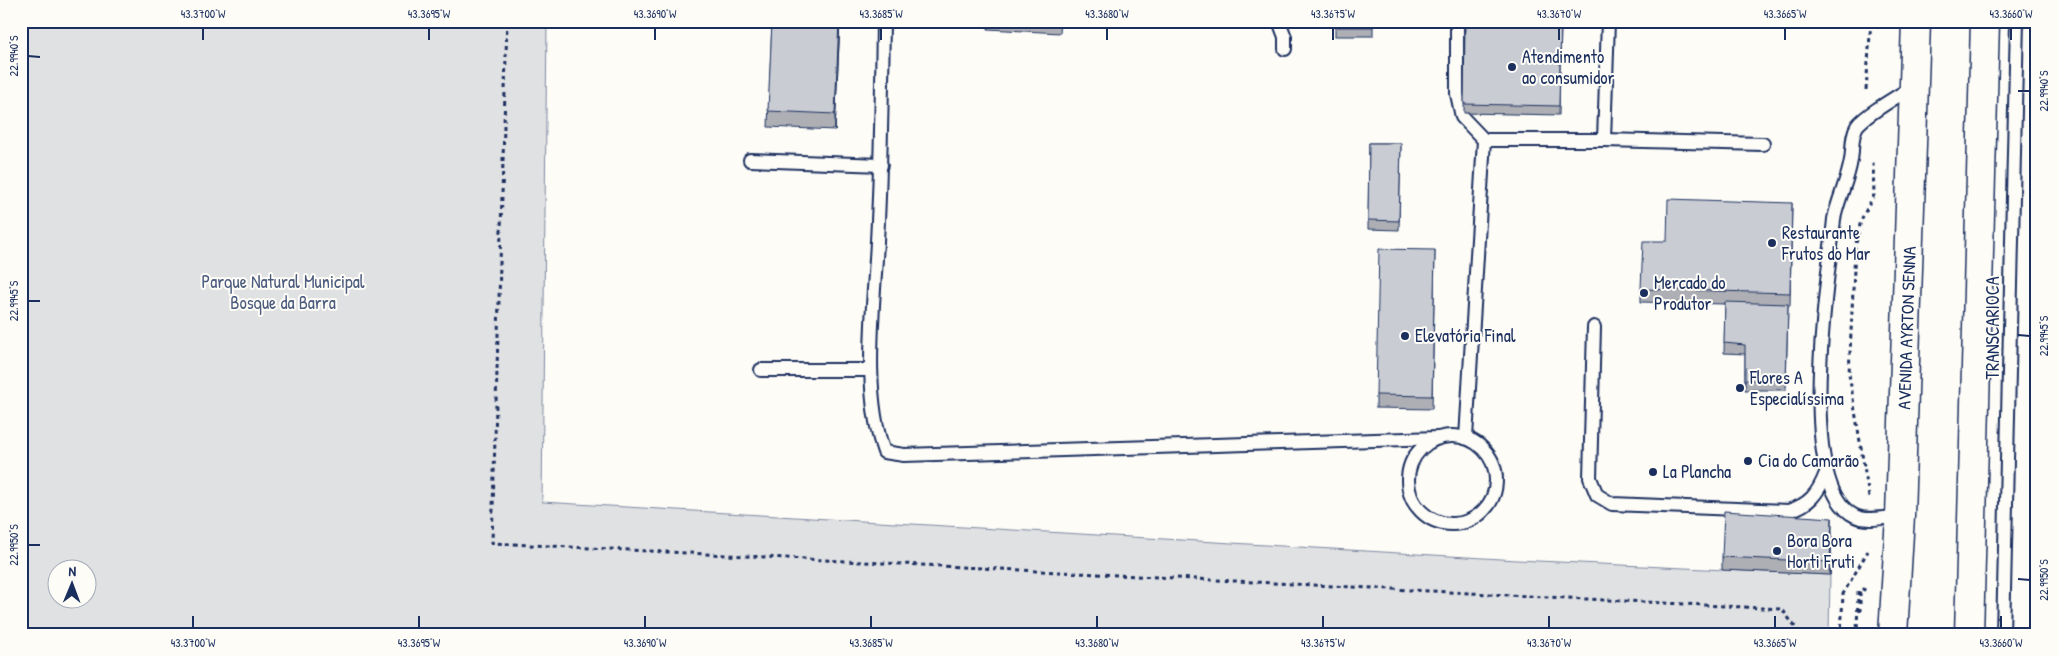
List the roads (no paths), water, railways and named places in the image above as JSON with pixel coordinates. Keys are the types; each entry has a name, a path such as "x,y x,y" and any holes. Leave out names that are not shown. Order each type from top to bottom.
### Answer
{"highway":[{"name":"AVENIDA AYRTON SENNA","path":"1893,635 1900,516 1916,21"},
{"path":"1969,635 1985,21"}],"lane":[{"path":"884,21 881,165 871,370 879,437 884,452 904,455 1438,438 1452,436 1466,438 1479,445 1490,456 1495,469 1497,484 1493,498 1485,510 1474,519 1460,523 1445,524 1432,519 1420,510 1412,498 1408,484 1409,469 1415,456 1425,445 1438,438"},
{"path":"1279,21 1285,37 1285,49"},
{"path":"1457,21 1456,94 1462,117 1484,140 1604,140 1763,144"},
{"path":"1604,140 1608,21"},
{"name":"TRANSCARIOCA","path":"2003,635 2017,21"},
{"path":"1900,516 1870,518 1855,516 1838,498 1826,473 1822,452 1818,390 1838,201 1849,172 1853,137 1857,126 1914,86"},
{"path":"1466,438 1484,140"},
{"path":"750,160 881,165"},
{"path":"1594,327 1590,478 1597,495 1612,504 1788,510 1802,507 1813,498 1826,473"},
{"path":"761,370 871,370"}],"place":[{"name":"Atendimento ao consumidor","path":"1512,67"},
{"name":"Restaurante Frutos do Mar","path":"1772,243"},
{"name":"Mercado do Produtor","path":"1644,293"},
{"name":"Elevatória Final","path":"1405,336"},
{"name":"Flores A Especialíssima","path":"1740,388"},
{"name":"Cia do Camarão","path":"1748,461"},
{"name":"La Plancha","path":"1653,472"},
{"name":"Bora Bora Horti Fruti","path":"1777,551"}],"park label":[{"name":"Parque Natural Municipal Bosque da Barra","path":"283,292"}]}
